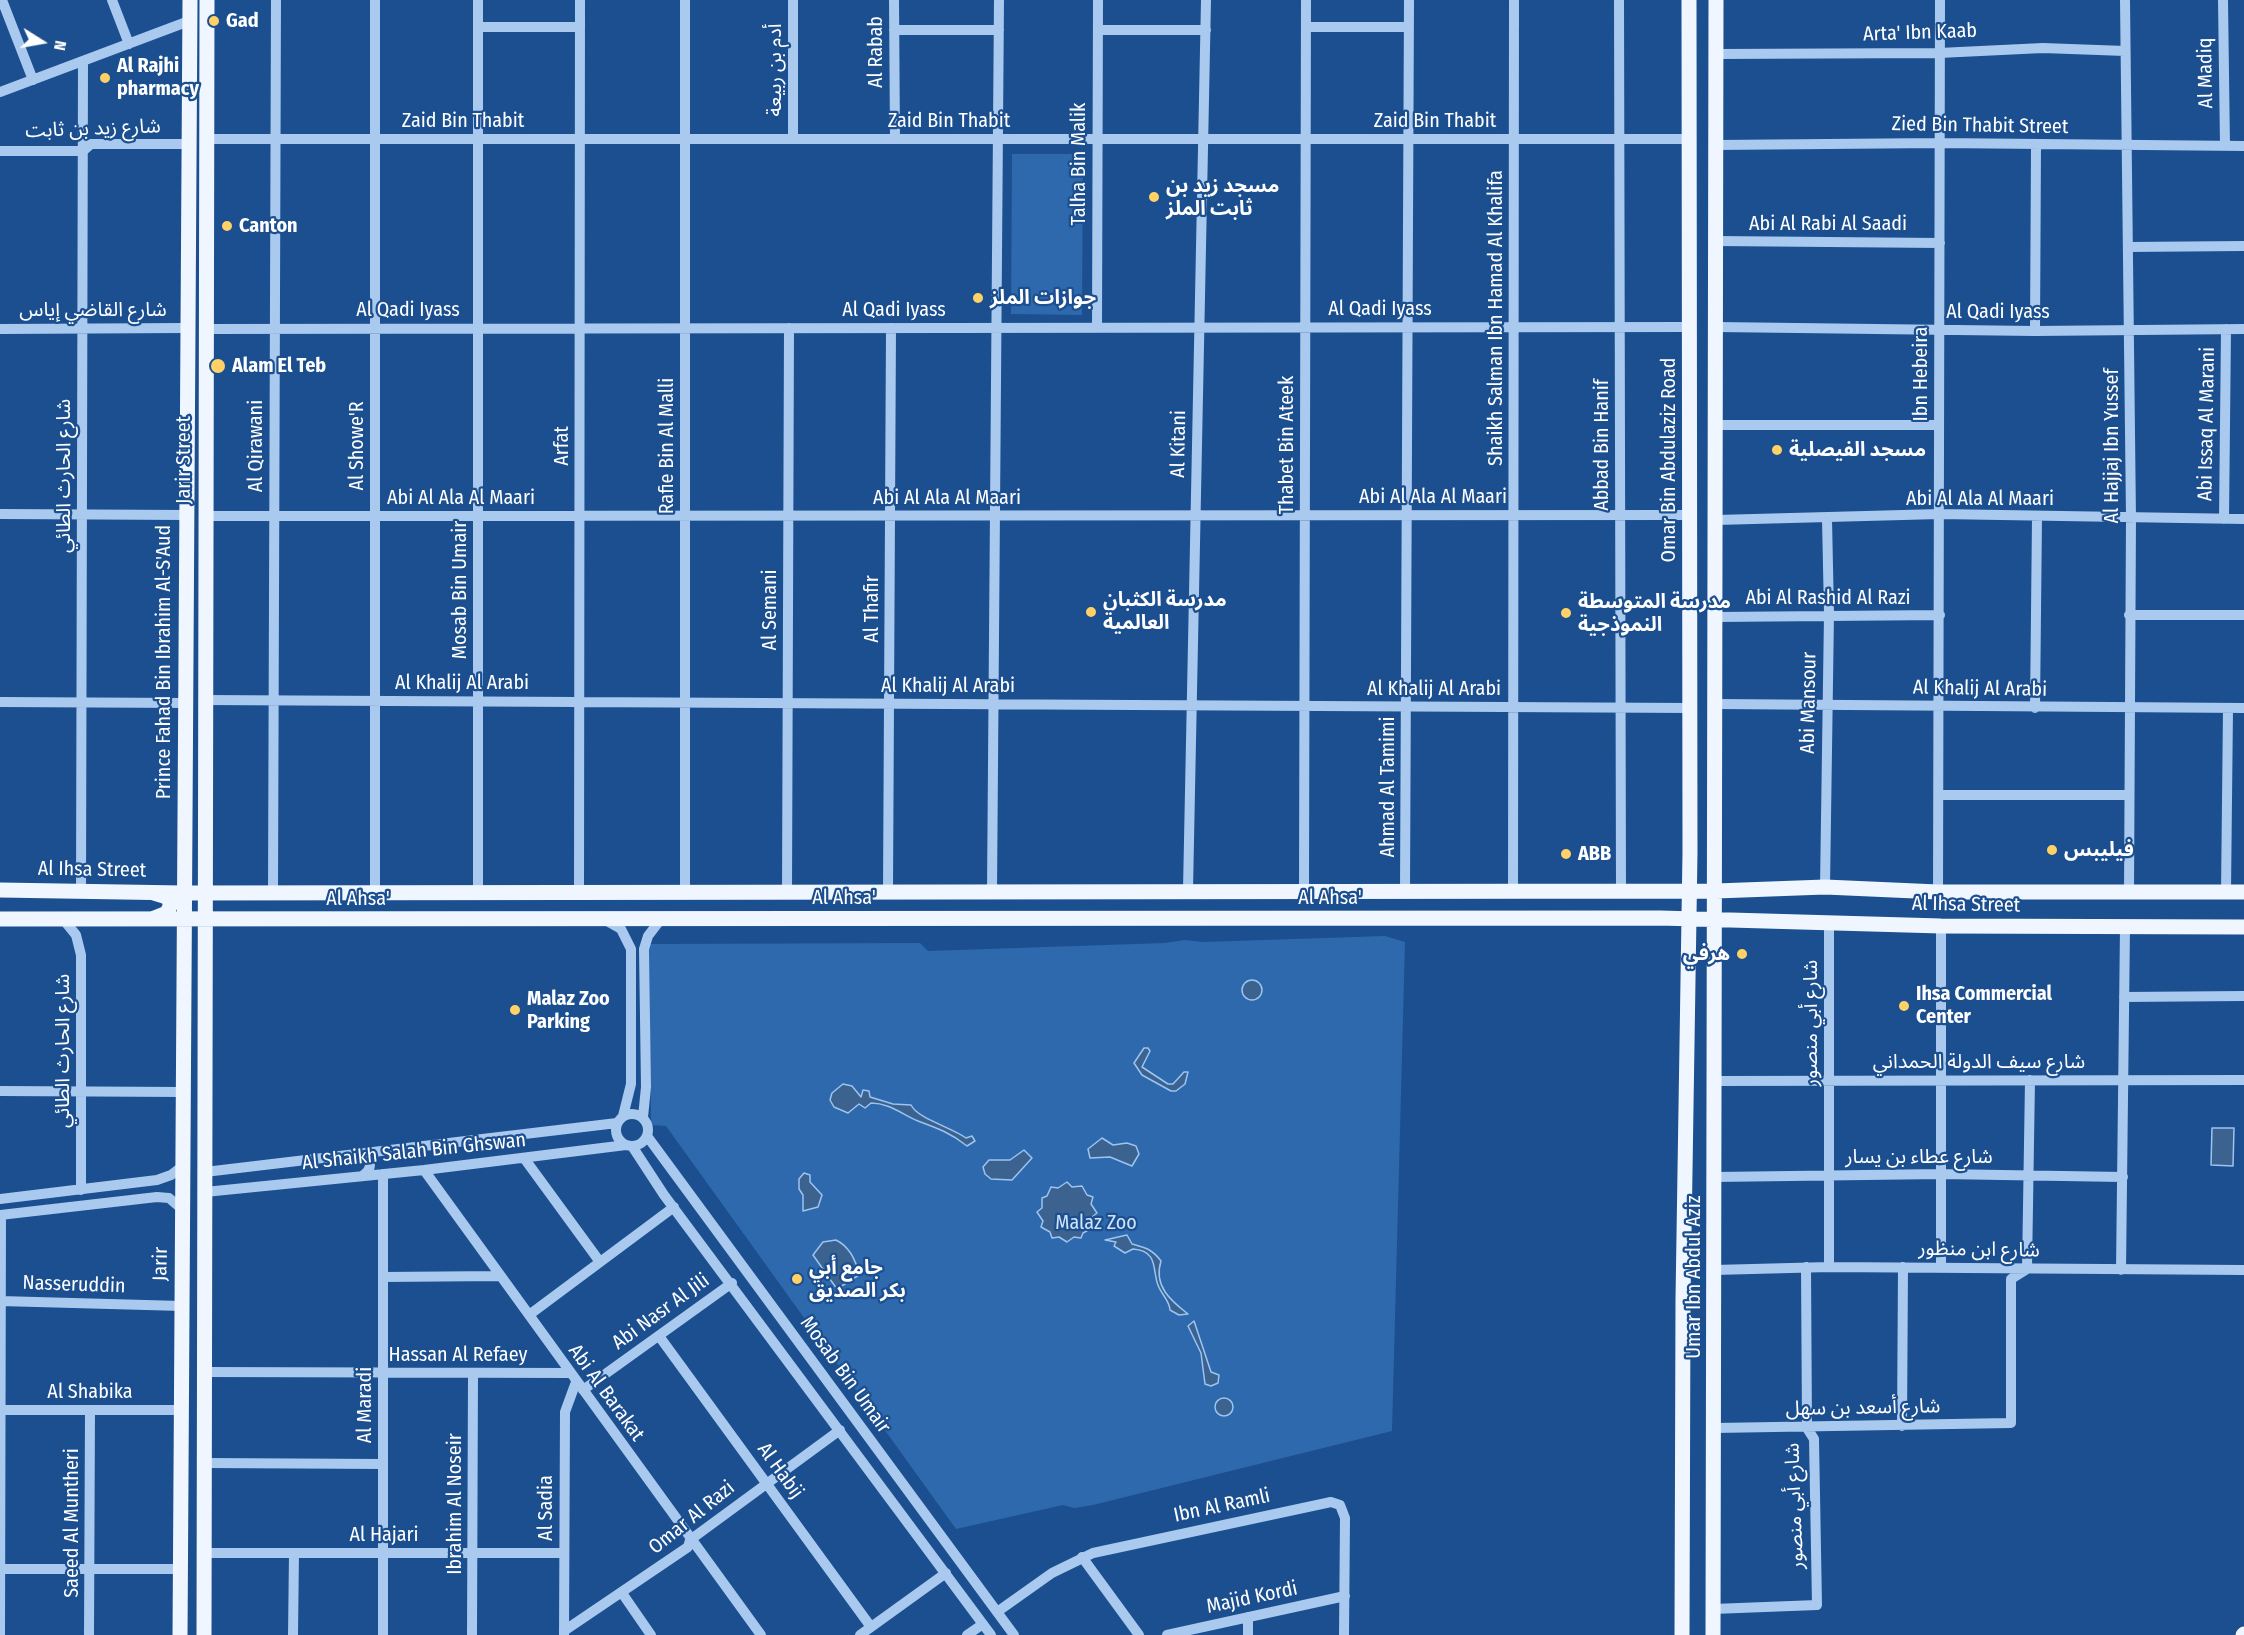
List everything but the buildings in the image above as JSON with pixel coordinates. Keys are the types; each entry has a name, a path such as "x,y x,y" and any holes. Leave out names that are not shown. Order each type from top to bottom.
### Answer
{"main road":[{"name":"Prince Fahad Bin Ibrahim Al-S'Aud","path":"183,892 190,0"},
{"name":"Jarir Street","path":"206,920 207,0"},
{"name":"Omar Bin Abdulaziz Road","path":"1687,919 1690,852 1689,0"},
{"path":"1716,0 1716,919"},
{"path":"1690,852 1701,877 1710,875 1716,861"},
{"path":"184,865 186,877 195,881 202,879 206,866"},
{"name":"Al Ihsa Street","path":"1716,891 1825,887 1938,892 2244,892"},
{"name":"Al Ahsa'","path":"206,892 1513,889 1716,891"},
{"path":"1737,920 1728,916 1724,901 1740,889"},
{"name":"Al Ihsa Street","path":"0,890 206,892"},
{"path":"1658,918 1672,909 1671,895 1663,890"},
{"path":"149,920 167,914 171,904 168,897 151,892"},
{"name":"Jarir","path":"180,1635 183,892"},
{"path":"239,892 227,897 223,906 226,913 240,919"},
{"name":"Al Ahsa'","path":"0,919 1687,919"},
{"name":"Al Ihsa Street","path":"1687,919 1941,926 2244,927"},
{"name":"Umar Ibn Abdul Aziz","path":"1682,1635 1687,919"},
{"name":"Umar Ibn Abdul Aziz","path":"1713,1635 1716,919"},
{"path":"204,1635 206,920"},
{"path":"183,945 185,931 192,928 202,932 206,945"},
{"path":"1687,942 1693,929 1705,928 1712,936 1716,950"}],"street":[{"path":"2,0 33,80"},
{"path":"112,0 129,44"},
{"name":"Al Qirawani","path":"273,892 276,0"},
{"name":"Al Showe'R","path":"375,0 375,892"},
{"name":"Mosab Bin Umair","path":"478,0 478,892"},
{"name":"Arfat","path":"579,892 580,0"},
{"name":"Rafie Bin Al Malli","path":"685,0 685,891"},
{"name":"أدم بن ربيعة","path":"793,0 793,139"},
{"name":"Al Rabab","path":"894,0 895,139"},
{"path":"992,891 999,0"},
{"name":"Talha Bin Malik","path":"1097,328 1098,0"},
{"name":"Al Kitani","path":"1188,890 1206,0"},
{"name":"Thabet Bin Ateek","path":"1304,890 1306,0"},
{"name":"Ahmad Al Tamimi","path":"1405,890 1409,0"},
{"name":"Shaikh Salman Ibn Hamad Al Khalifa","path":"1513,889 1514,0"},
{"name":"Abbad Bin Hanif","path":"1619,0 1621,890"},
{"name":"Ibn Hebeira","path":"1938,892 1940,0"},
{"name":"Al Hajjaj Ibn Yussef","path":"2125,0 2131,518 2127,795 2129,892"},
{"name":"Al Madiq","path":"2223,0 2225,146"},
{"path":"0,92 189,21"},
{"path":"478,27 580,27"},
{"path":"1306,27 1409,27"},
{"path":"894,30 999,30"},
{"path":"1098,30 1206,30"},
{"name":"Arta' Ibn Kaab","path":"1717,54 1939,53 2043,48 2125,51"},
{"name":"شارع الحارث الطائي","path":"81,891 83,61"},
{"name":"Zaid Bin Thabit","path":"207,139 1690,139"},
{"name":"Zied Bin Thabit Street","path":"1716,145 1939,143 2036,146 2244,146"},
{"name":"شارع زيد بن ثابت","path":"0,151 83,151 91,144 188,144"},
{"path":"2035,331 2036,146"},
{"name":"Abi Al Rabi Al Saadi","path":"1716,241 1940,243"},
{"path":"2128,247 2244,246"},
{"name":"Al Qadi Iyass","path":"206,329 1690,327"},
{"name":"Al Qadi Iyass","path":"1717,327 2035,331 2244,329"},
{"name":"شارع القاضي إياس","path":"0,329 186,328"},
{"name":"Al Semani","path":"787,892 789,328"},
{"name":"Al Thafir","path":"888,891 891,328"},
{"name":"Abi Issaq Al Marani","path":"2224,519 2226,329"},
{"path":"1717,425 1939,425"},
{"path":"0,514 186,515"},
{"name":"Abi Al Ala Al Maari","path":"1716,520 1827,519 1940,514 2244,519"},
{"name":"Abi Al Ala Al Maari","path":"205,516 1690,515"},
{"path":"2035,708 2037,516"},
{"name":"Abi Mansour","path":"1825,887 1829,614 1827,519"},
{"name":"Abi Al Rashid Al Razi","path":"1716,617 1829,614 1940,615"},
{"path":"2129,615 2244,615"},
{"name":"Al Khalij Al Arabi","path":"205,700 1690,708"},
{"path":"0,702 186,704"},
{"name":"Al Khalij Al Arabi","path":"1716,704 2129,709 2244,708"},
{"path":"2226,892 2228,709"},
{"path":"1940,795 2127,795"},
{"name":"شارع الحارث الطائي","path":"63,919 76,934 81,955 81,1190"},
{"path":"602,920 621,929 631,949 631,1084 620,1120"},
{"name":"Mosab Bin Umair","path":"661,920 651,929 644,949 646,1087 643,1117 648,1126 647,1136 1014,1635"},
{"name":"شارع أبي منصور","path":"1829,923 1829,1267"},
{"path":"1941,926 1941,1268"},
{"path":"2121,1270 2125,927"},
{"path":"631,949 644,949"},
{"path":"2124,997 2244,996"},
{"path":"2027,1269 2030,1080"},
{"name":"شارع سيف الدولة الحمداني","path":"1715,1081 2244,1080"},
{"path":"0,1090 182,1092"},
{"path":"620,1120 636,1113 643,1117"},
{"name":"Mosab Bin Umair","path":"620,1120 618,1138 629,1145 991,1635"},
{"name":"Al Shaikh Salah Bin Ghswan","path":"205,1172 380,1152 620,1120"},
{"path":"629,1145 641,1143 647,1136"},
{"name":"Al Shaikh Salah Bin Ghswan","path":"205,1192 424,1170 629,1145"},
{"path":"380,1152 375,1156 376,1167 385,1174"},
{"path":"360,1154 366,1156 370,1163 369,1170 362,1176"},
{"path":"524,1158 600,1262"},
{"path":"0,1199 152,1181 171,1175 183,1166"},
{"name":"Abi Al Barakat","path":"424,1170 568,1373 580,1386 761,1635"},
{"name":"Al Maradi","path":"383,1635 385,1174"},
{"name":"شارع عطاء بن يسار","path":"1714,1178 1941,1174 2123,1177"},
{"path":"152,1181 145,1190 153,1197"},
{"path":"131,1184 139,1188 140,1192 132,1199"},
{"path":"0,1635 0,1215 153,1197 169,1198 183,1210"},
{"path":"529,1315 674,1207"},
{"name":"شارع أبي منصور","path":"1713,1609 1817,1605 1814,1439 1808,1428 1806,1267"},
{"name":"شارع ابن منظور","path":"1714,1270 1829,1267 2244,1270"},
{"path":"1902,1426 1903,1268"},
{"name":"شارع أسعد بن سهل","path":"1715,1428 2011,1423 2011,1279 2027,1269"},
{"path":"383,1277 499,1276"},
{"name":"Abi Nasr Al Jili","path":"580,1386 659,1336 732,1283"},
{"name":"Nasseruddin","path":"0,1301 182,1306"},
{"name":"Al Habij","path":"659,1336 872,1627"},
{"name":"Hassan Al Refaey","path":"205,1372 568,1373"},
{"name":"Ibrahim Al Noseir","path":"472,1635 473,1374"},
{"name":"Al Sadia","path":"564,1633 565,1412 580,1386"},
{"name":"Al Shabika","path":"0,1410 181,1410"},
{"name":"Saeed Al Muntheri","path":"89,1635 90,1410"},
{"name":"Omar Al Razi","path":"564,1633 688,1547 690,1540 840,1430"},
{"path":"205,1463 383,1464"},
{"name":"Ibn Al Ramli","path":"997,1612 1052,1573 1082,1557 1114,1547 1331,1502 1340,1505 1345,1513 1344,1635"},
{"name":"Al Hajari","path":"204,1553 564,1552"},
{"path":"293,1635 294,1553"},
{"path":"1082,1557 1139,1635"},
{"path":"0,1569 179,1569"},
{"path":"860,1635 946,1574"},
{"path":"622,1593 651,1635"},
{"name":"Majid Kordi","path":"1167,1635 1345,1596"},
{"path":"1248,1617 1248,1635"},
{"path":"967,1635 983,1624"}],"green space":[{"path":"1012,154 1083,154 1082,315 1011,314"},
{"name":"Malaz Zoo","path":"1385,936 1405,942 1392,1431 1093,1505 1074,1508 1063,1505 956,1529 666,1126 651,1125 649,944 920,943 928,951 1164,943 1185,940 1203,942"}],"shaded area":[{"path":"1252,980 1259,983 1262,990 1259,997 1252,1000 1245,997 1242,990 1245,983"},
{"path":"1144,1048 1150,1051 1142,1067 1168,1084 1173,1084 1184,1072 1188,1072 1185,1084 1176,1091 1171,1091 1142,1075 1134,1063"},
{"path":"843,1084 852,1086 861,1097 863,1090 869,1091 870,1097 893,1104 911,1105 920,1115 966,1138 972,1136 975,1141 967,1146 944,1131 884,1105 871,1103 865,1108 859,1104 848,1113 834,1107 830,1100 832,1093"},
{"path":"2212,1128 2234,1128 2233,1166 2211,1165"},
{"path":"1102,1138 1113,1145 1127,1143 1136,1146 1139,1154 1132,1166 1110,1157 1090,1158 1088,1149"},
{"path":"1024,1150 1032,1158 1012,1180 991,1179 985,1174 983,1167 989,1160 1010,1160"},
{"path":"804,1173 810,1175 810,1182 822,1195 818,1207 803,1211 803,1195 799,1189 799,1179"},
{"path":"1067,1182 1072,1187 1082,1186 1087,1195 1093,1197 1091,1204 1097,1213 1092,1217 1092,1228 1083,1233 1081,1238 1074,1237 1067,1242 1059,1237 1052,1238 1050,1232 1041,1227 1043,1221 1037,1212 1042,1208 1042,1198 1047,1196 1051,1187 1058,1188"},
{"path":"1127,1235 1132,1244 1155,1254 1161,1261 1159,1278 1165,1292 1188,1314 1179,1315 1170,1310 1158,1285 1151,1257 1147,1253 1133,1249 1125,1253 1114,1246 1116,1242 1105,1240"},
{"path":"836,1240 852,1254 859,1275 837,1289 813,1255 823,1242"},
{"path":"1194,1321 1211,1372 1219,1375 1218,1383 1211,1386 1205,1384 1201,1353 1188,1326"},
{"path":"1224,1398 1230,1401 1233,1407 1230,1413 1224,1416 1218,1413 1215,1407 1218,1401"}],"place":[{"name":"Gad","path":"214,21"},
{"name":"Al Rajhi pharmacy","path":"105,78"},
{"name":"مسجد زيد بن ثابت الملز","path":"1154,197"},
{"name":"Canton","path":"227,226"},
{"name":"جوازات الملز","path":"978,298"},
{"name":"Alam El Teb","path":"218,366"},
{"name":"مسجد الفيصلية","path":"1777,450"},
{"name":"مدرسة الكثبان العالمية","path":"1091,612"},
{"name":"مدرسة المتوسطة النموذجية","path":"1566,613"},
{"name":"فيليبس","path":"2052,850"},
{"name":"ABB","path":"1566,854"},
{"name":"هرفي","path":"1742,954"},
{"name":"Ihsa Commercial Center","path":"1904,1006"},
{"name":"Malaz Zoo Parking","path":"515,1010"},
{"name":"جامع أبي بكر الصديق","path":"797,1279"}]}
